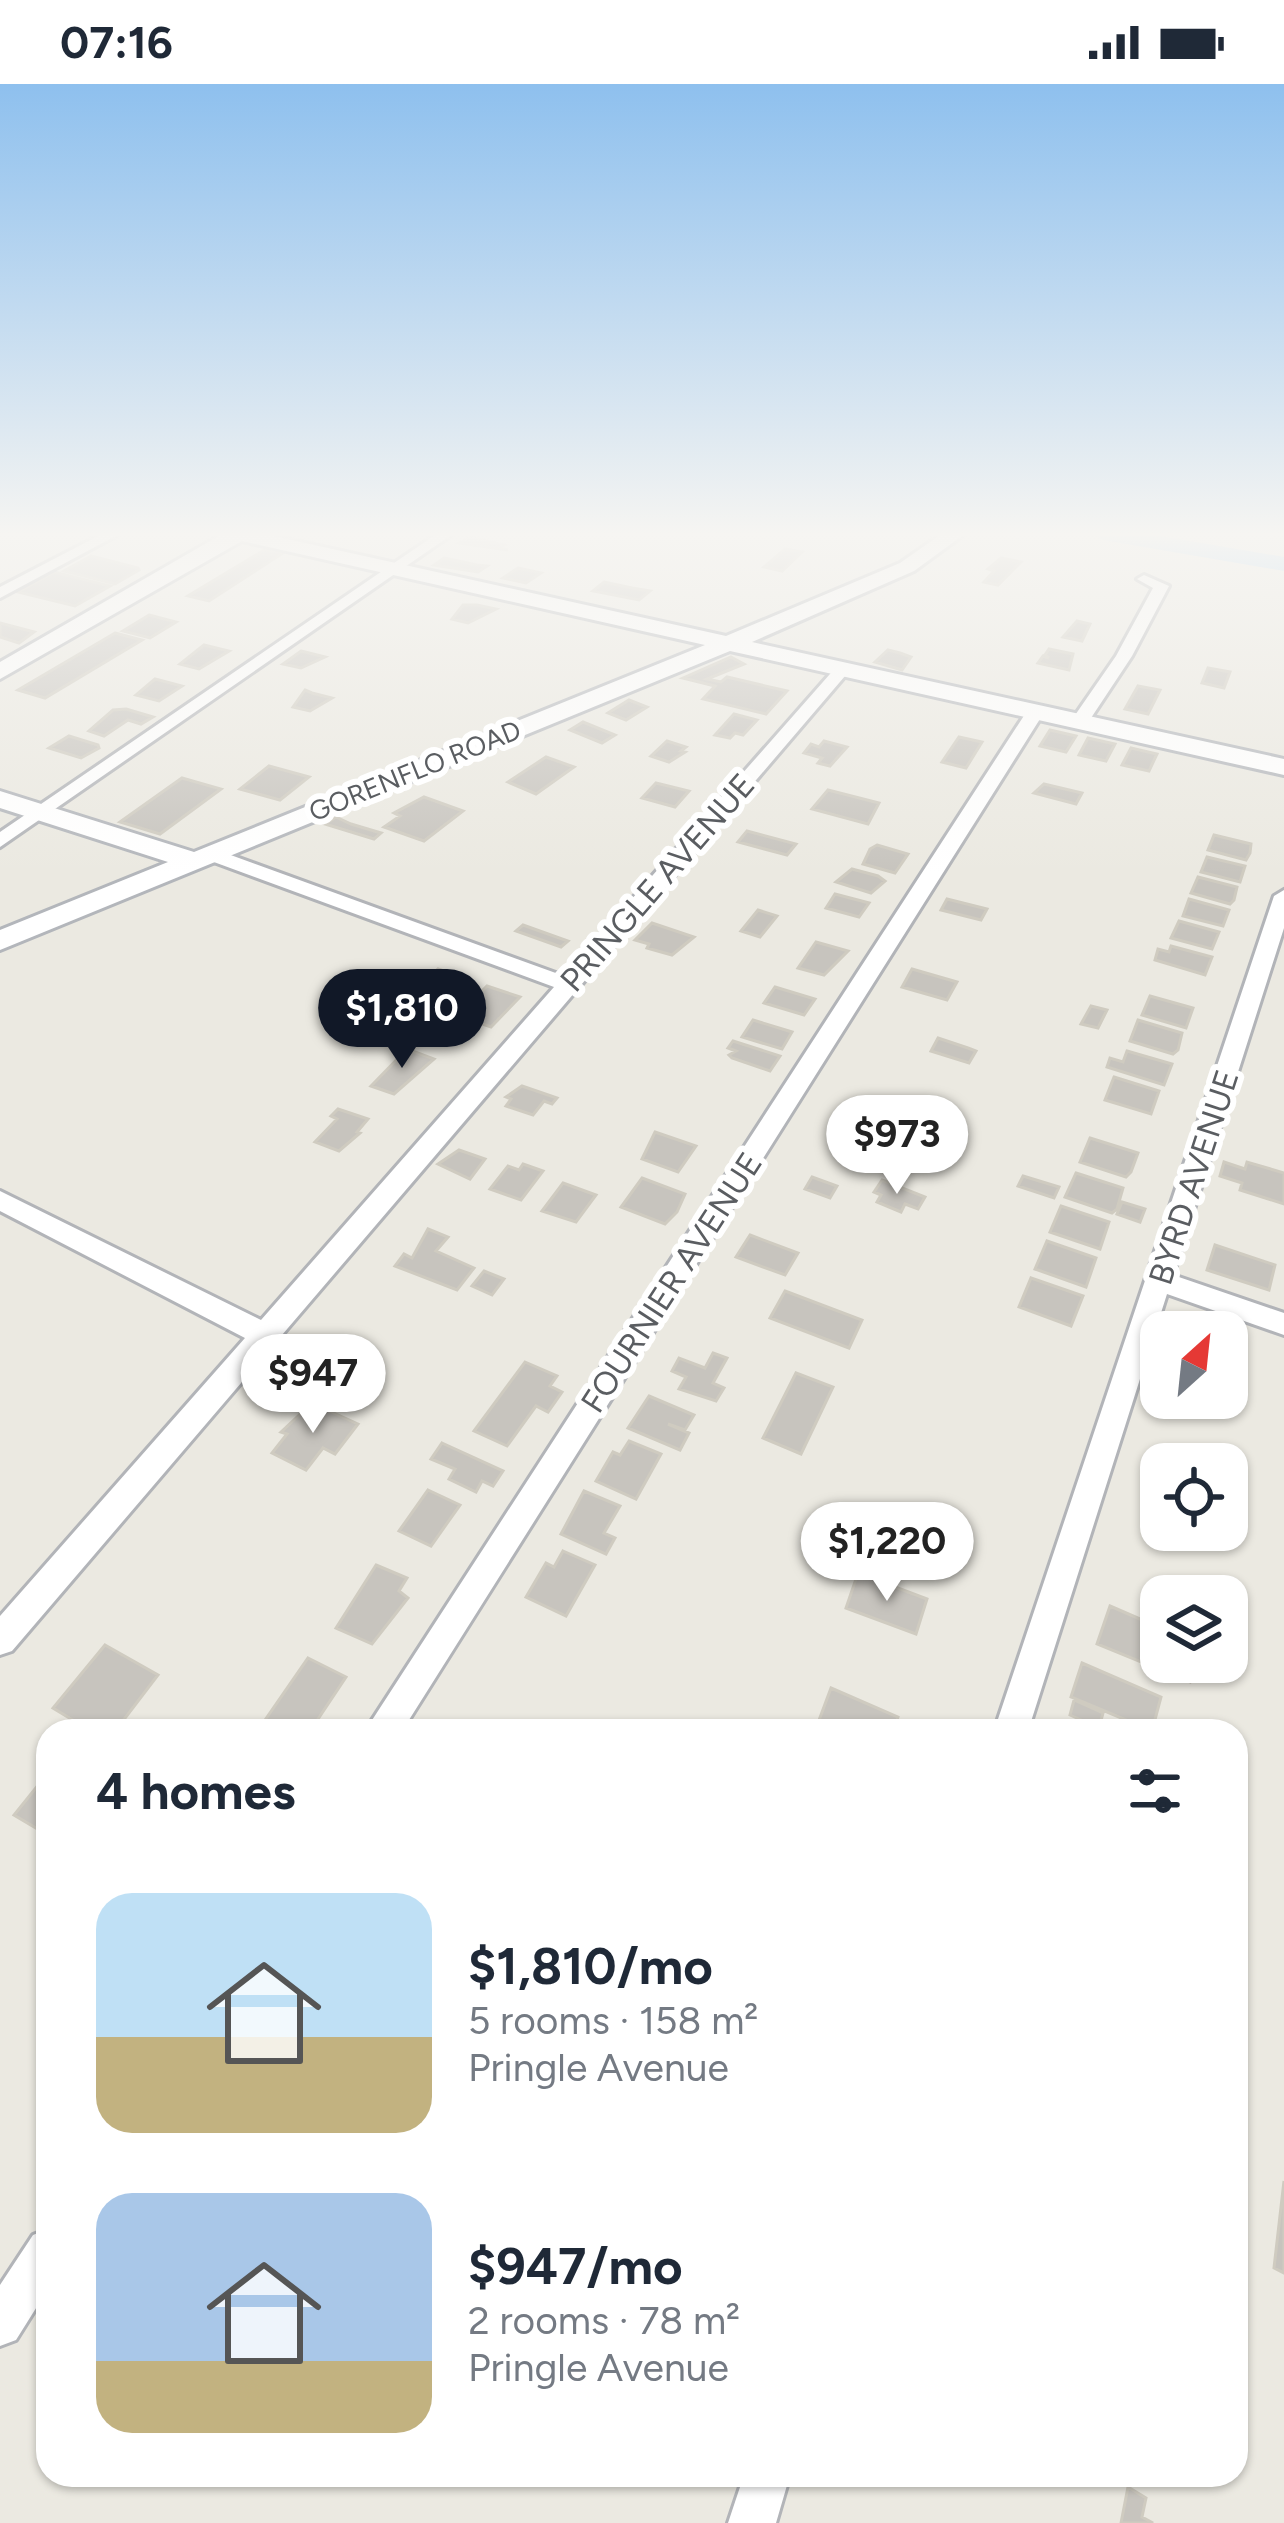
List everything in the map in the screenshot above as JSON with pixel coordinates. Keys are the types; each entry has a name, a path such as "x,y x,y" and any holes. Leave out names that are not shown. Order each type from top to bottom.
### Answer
{"main road":[{"path":"0,672 43,647"},
{"name":"GORENFLO ROAD","path":"0,941 720,647"},
{"path":"740,647 1284,767"},
{"path":"0,799 202,858"}],"street":[{"path":"0,841 280,647"},
{"path":"1080,721 1128,647"},
{"name":"PRINGLE AVENUE","path":"0,1640 843,669"},
{"name":"FOURNIER AVENUE","path":"390,1719 1036,711"},
{"path":"202,858 568,985"},
{"name":"BYRD AVENUE","path":"1015,1719 1284,896"},
{"path":"0,1200 265,1335"},
{"path":"1159,1281 1284,1324"},
{"path":"0,2324 36,2268"},
{"path":"752,2523 763,2487"}],"building":[{"path":"91,647 131,647 45,698 18,690"},
{"path":"202,647 229,651 199,669 180,664"},
{"path":"1049,649 1073,654 1069,670 1038,663 1043,656 1049,658 1045,655"},
{"path":"888,650 911,657 902,670 875,662"},
{"path":"301,651 325,657 301,668 283,664"},
{"path":"731,657 744,664 707,679 721,682 727,677 787,691 766,714 703,699 715,686 683,678"},
{"path":"1208,668 1230,672 1224,688 1202,683"},
{"path":"155,679 182,686 159,701 136,695"},
{"path":"1138,686 1160,690 1148,714 1125,709"},
{"path":"305,690 332,698 310,711 293,707"},
{"path":"629,700 647,707 626,720 608,713"},
{"path":"113,710 153,717 141,724 128,720 104,736 89,731"},
{"path":"734,714 757,720 743,735 715,735"},
{"path":"583,722 615,735 602,743 570,730"},
{"path":"1050,730 1076,736 1066,752 1040,746"},
{"path":"69,736 99,748 81,758 49,748"},
{"path":"959,737 982,742 966,768 942,762"},
{"path":"1088,738 1115,744 1106,761 1079,755"},
{"path":"667,741 686,747 681,751 685,752 669,762 651,756"},
{"path":"824,741 847,747 830,766 804,753 811,744 819,747"},
{"path":"1131,748 1157,754 1149,771 1122,765"},
{"path":"546,757 574,767 536,794 508,782"},
{"path":"269,766 309,777 280,800 240,789"},
{"path":"182,778 221,789 160,834 120,822"},
{"path":"656,783 689,791 675,807 642,798"},
{"path":"1044,784 1082,793 1076,804 1034,793"},
{"path":"828,790 879,803 868,824 812,809"},
{"path":"424,797 463,811 424,841 384,827 400,816 394,813"},
{"path":"336,817 381,833 374,839 325,824"},
{"path":"747,831 796,844 787,855 738,842"},
{"path":"1214,835 1251,844 1246,860 1208,850"},
{"path":"877,845 908,854 895,873 863,864"},
{"path":"1207,857 1245,866 1240,882 1201,872"},
{"path":"852,869 885,881 871,893 836,882"},
{"path":"1198,877 1237,887 1234,900 1230,904 1191,893"},
{"path":"835,894 869,903 859,917 826,908"},
{"path":"947,899 987,909 981,920 941,910"},
{"path":"1189,899 1229,910 1223,926 1183,916"},
{"path":"758,910 777,916 760,937 741,931"},
{"path":"1179,921 1219,932 1212,949 1171,938"},
{"path":"652,923 694,937 672,955 647,948 649,944 635,940"},
{"path":"523,925 568,941 561,947 516,931"},
{"path":"816,942 848,951 824,975 798,968"},
{"path":"1171,946 1212,957 1205,975 1155,960 1158,949 1169,952"},
{"path":"438,969 459,976 430,1005 409,997"},
{"path":"912,969 957,982 947,1000 902,987"},
{"path":"487,986 520,997 491,1027 468,1019 475,1012 465,1008"},
{"path":"775,987 815,999 804,1015 764,1003"},
{"path":"1150,996 1193,1008 1186,1028 1142,1015"},
{"path":"1091,1006 1107,1010 1098,1028 1081,1024"},
{"path":"433,1020 467,1031 458,1042 449,1039 443,1045 418,1036"},
{"path":"753,1020 792,1032 782,1049 742,1037"},
{"path":"1138,1020 1182,1033 1178,1050 1173,1054 1130,1041"},
{"path":"938,1038 976,1051 969,1063 931,1051"},
{"path":"733,1041 780,1056 770,1071 732,1058 729,1055 736,1051 728,1048"},
{"path":"407,1049 434,1059 394,1094 371,1086"},
{"path":"1127,1051 1172,1064 1164,1085 1107,1067 1110,1058 1123,1062"},
{"path":"1114,1077 1159,1091 1151,1114 1105,1100"},
{"path":"522,1086 557,1098 552,1104 544,1101 533,1115 506,1106 511,1099 506,1097"},
{"path":"338,1109 368,1119 339,1151 315,1142 337,1119 331,1116"},
{"path":"655,1132 696,1146 678,1172 642,1159"},
{"path":"1090,1138 1138,1153 1131,1172 1126,1177 1080,1162"},
{"path":"459,1150 485,1159 470,1179 438,1164"},
{"path":"1224,1162 1245,1169 1247,1162 1284,1173 1284,1204 1240,1190 1242,1183 1220,1176"},
{"path":"523,1164 543,1171 521,1200 490,1189 508,1166 519,1170"},
{"path":"1076,1173 1123,1188 1117,1209 1112,1213 1065,1197"},
{"path":"1023,1176 1059,1187 1054,1198 1018,1186"},
{"path":"812,1177 837,1186 830,1198 805,1189"},
{"path":"642,1178 685,1194 665,1224 621,1207"},
{"path":"882,1180 925,1197 918,1209 905,1204 901,1212 877,1202 881,1195 874,1192"},
{"path":"563,1183 596,1195 576,1222 542,1211"},
{"path":"1122,1202 1145,1209 1140,1222 1117,1214"},
{"path":"1061,1206 1109,1222 1100,1249 1050,1232"},
{"path":"428,1229 448,1237 436,1251 474,1268 457,1290 395,1266 404,1254 412,1258"},
{"path":"750,1235 798,1253 785,1275 736,1257"},
{"path":"1047,1241 1096,1258 1086,1287 1035,1269"},
{"path":"1215,1245 1275,1265 1269,1290 1207,1270"},
{"path":"484,1271 504,1279 492,1295 472,1286"},
{"path":"1031,1278 1083,1296 1071,1326 1019,1307"},
{"path":"785,1291 862,1320 849,1348 770,1318"},
{"path":"713,1353 727,1358 713,1383 724,1388 716,1401 679,1389 686,1377 672,1371 679,1358 705,1368"},
{"path":"525,1362 557,1376 550,1386 562,1392 548,1412 536,1406 507,1446 474,1431"},
{"path":"796,1373 833,1387 801,1454 763,1438"},
{"path":"649,1396 694,1415 685,1430 668,1424 689,1433 680,1450 628,1428"},
{"path":"312,1403 358,1424 335,1454 323,1448 306,1470 272,1453 287,1434 281,1432"},
{"path":"629,1441 661,1454 636,1499 596,1481 613,1452 620,1455"},
{"path":"442,1443 503,1471 493,1486 482,1481 476,1492 449,1479 455,1469 431,1459"},
{"path":"428,1490 460,1505 431,1546 399,1531"},
{"path":"584,1491 620,1506 604,1533 615,1538 606,1554 561,1534"},
{"path":"563,1551 595,1565 566,1616 526,1597 546,1563 554,1567"},
{"path":"376,1565 407,1578 399,1591 408,1598 372,1644 336,1628"},
{"path":"858,1573 927,1599 916,1634 846,1608"},
{"path":"1110,1606 1140,1619 1140,1662 1097,1644"},
{"path":"105,1645 158,1675 124,1719 71,1719 53,1708"},
{"path":"308,1658 346,1677 318,1719 266,1719"},
{"path":"1082,1663 1161,1697 1155,1719 1123,1719 1071,1697"},
{"path":"831,1688 898,1717 897,1719 819,1719"},
{"path":"1074,1700 1103,1713 1101,1719 1070,1715"},
{"path":"36,1788 36,1828 14,1815"},
{"path":"1284,2181 1284,2273 1274,2268"},
{"path":"1128,2487 1146,2498 1142,2517 1153,2523 1121,2523"}]}
